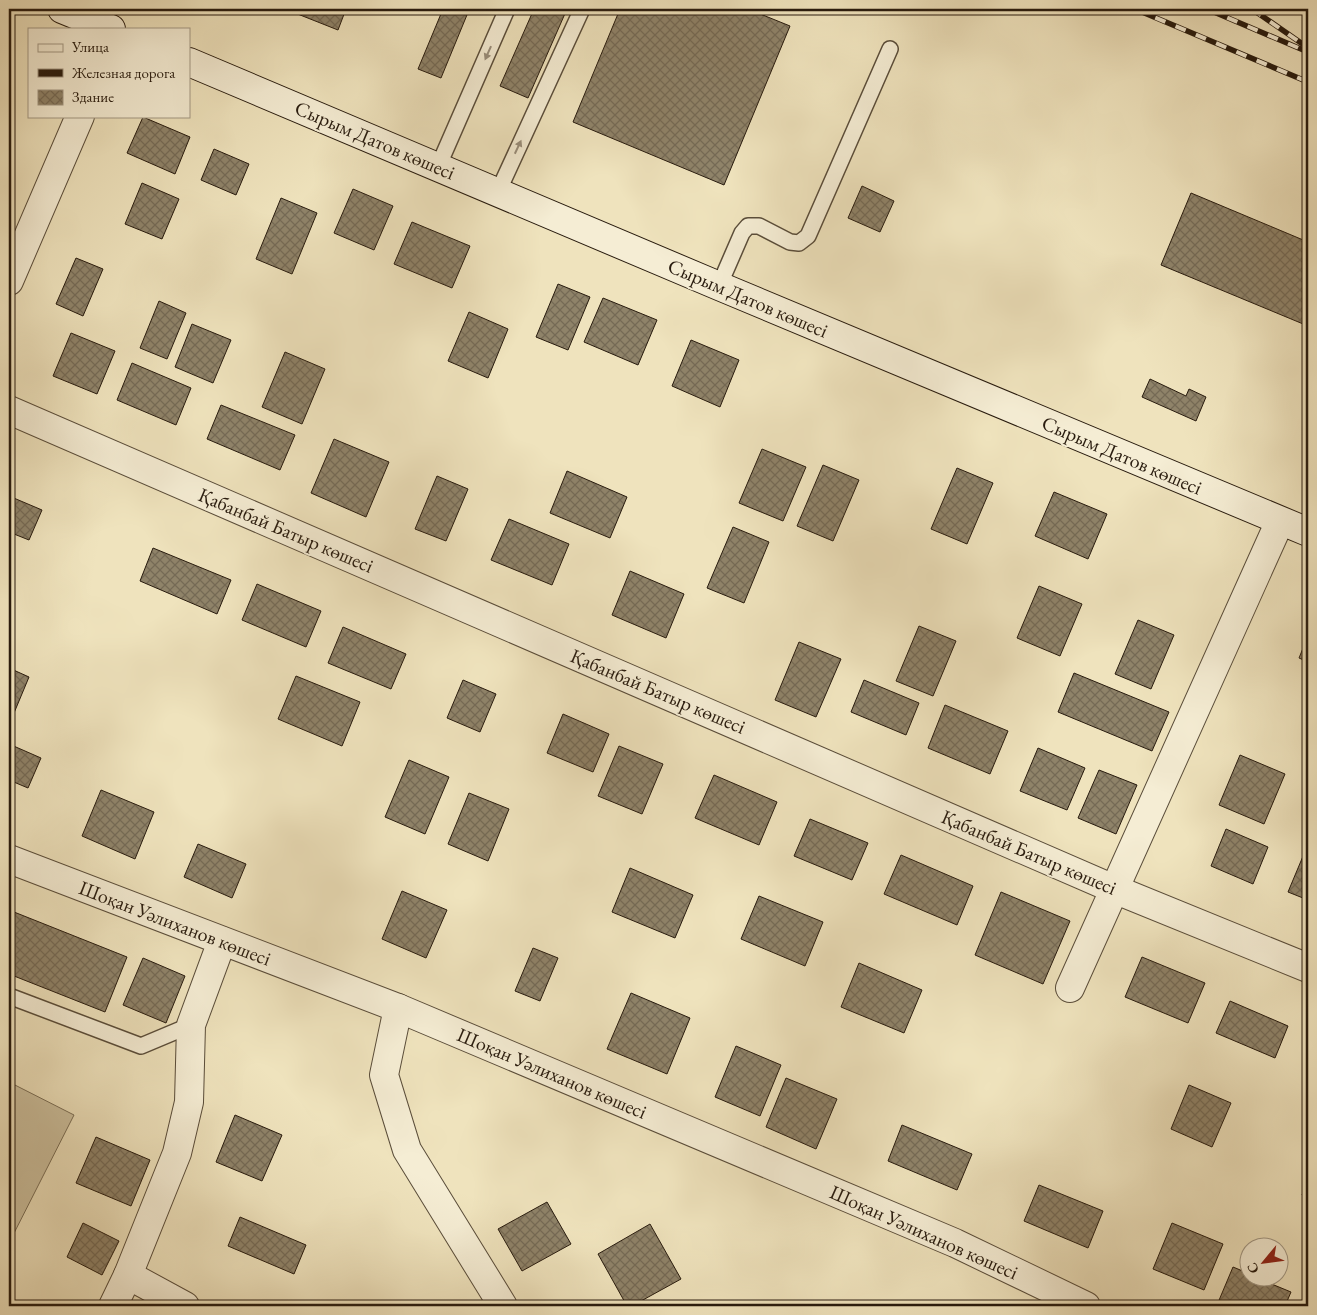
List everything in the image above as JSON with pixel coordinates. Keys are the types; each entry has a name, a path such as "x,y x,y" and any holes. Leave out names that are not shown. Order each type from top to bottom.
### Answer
{"street":[{"path":"62,9 109,28"},
{"name":"Сырым Датов көшесі","path":"190,62 1308,532"},
{"path":"9,281 79,118"},
{"name":"Қабанбай Батыр көшесі","path":"9,410 1114,889 1308,968"},
{"path":"1070,988 1280,521"},
{"name":"Шоқан Уәлиханов көшесі","path":"9,859 398,1008 955,1243 1086,1306"},
{"path":"113,1306 177,1153 189,1102 191,1025 222,941"},
{"path":"398,1008 384,1076 407,1150 504,1306"},
{"path":"128,1274 185,1306"}],"lane":[{"path":"438,167 507,9"},
{"path":"498,192 582,9"},
{"path":"719,286 742,233 748,226 759,226 790,242 799,243 808,236 890,49"},
{"path":"9,996 141,1046 191,1025"}],"shaded area":[{"path":"9,1082 74,1115 9,1243"}],"building":[{"path":"285,9 346,9 338,30"},
{"path":"443,9 469,10 441,78 418,69"},
{"path":"534,9 567,9 528,98 500,86"},
{"path":"620,9 748,9 790,26 724,185 573,122"},
{"path":"143,118 190,137 175,174 127,153"},
{"path":"214,149 249,164 236,195 201,180"},
{"path":"142,183 179,199 162,239 125,224"},
{"path":"862,186 894,201 880,232 848,218"},
{"path":"353,189 393,206 374,250 334,233"},
{"path":"1191,193 1308,242 1308,326 1161,265"},
{"path":"281,198 317,213 292,274 256,259"},
{"path":"412,222 470,246 452,288 394,264"},
{"path":"76,258 103,269 83,316 56,304"},
{"path":"558,284 590,297 568,350 536,337"},
{"path":"603,298 657,320 638,365 584,342"},
{"path":"159,301 186,313 167,359 140,348"},
{"path":"469,312 508,329 488,378 448,361"},
{"path":"192,324 231,340 213,383 175,367"},
{"path":"71,333 115,351 97,394 53,376"},
{"path":"691,340 739,360 720,407 672,386"},
{"path":"285,352 325,369 302,424 262,407"},
{"path":"132,363 191,388 176,425 117,400"},
{"path":"1150,379 1186,396 1189,389 1206,397 1196,421 1142,397"},
{"path":"221,405 295,435 280,470 207,439"},
{"path":"334,439 389,462 366,517 311,493"},
{"path":"762,449 806,467 783,521 739,503"},
{"path":"823,465 859,480 833,541 797,526"},
{"path":"957,468 993,483 967,544 931,529"},
{"path":"567,471 627,497 610,538 550,513"},
{"path":"437,476 468,489 446,541 415,529"},
{"path":"1054,492 1107,514 1088,559 1035,536"},
{"path":"9,496 42,510 29,540 9,532"},
{"path":"509,519 569,544 552,585 491,560"},
{"path":"733,527 769,542 744,603 707,588"},
{"path":"153,548 231,580 217,614 140,581"},
{"path":"630,571 684,594 666,638 612,615"},
{"path":"257,584 321,611 306,647 242,620"},
{"path":"1039,586 1082,604 1060,656 1017,638"},
{"path":"1138,620 1174,635 1151,689 1115,674"},
{"path":"919,626 956,641 933,696 896,681"},
{"path":"343,627 406,654 391,689 328,663"},
{"path":"1308,636 1308,662 1299,658"},
{"path":"799,642 841,659 816,717 775,700"},
{"path":"9,668 29,677 9,725"},
{"path":"1074,673 1169,712 1152,751 1058,712"},
{"path":"296,676 360,702 342,746 278,719"},
{"path":"463,680 496,694 480,732 447,718"},
{"path":"864,680 919,703 906,735 851,712"},
{"path":"945,705 1008,731 990,774 928,748"},
{"path":"563,714 609,734 593,772 547,753"},
{"path":"9,744 41,758 28,788 9,780"},
{"path":"619,746 663,764 642,814 598,796"},
{"path":"1038,748 1085,768 1067,810 1020,791"},
{"path":"1240,755 1285,774 1264,824 1219,805"},
{"path":"409,760 449,777 425,834 385,817"},
{"path":"1099,770 1137,785 1116,834 1078,818"},
{"path":"714,775 777,802 759,845 695,818"},
{"path":"101,790 154,812 135,859 82,836"},
{"path":"469,793 509,809 488,861 448,844"},
{"path":"810,819 868,843 852,880 794,856"},
{"path":"1226,829 1268,847 1253,884 1211,866"},
{"path":"198,844 246,864 232,898 184,877"},
{"path":"1306,849 1308,850 1308,900 1288,892"},
{"path":"901,855 973,886 957,925 884,894"},
{"path":"630,868 693,895 675,938 612,912"},
{"path":"402,891 447,910 426,958 382,939"},
{"path":"1001,892 1070,921 1043,984 975,955"},
{"path":"759,896 823,922 805,966 741,939"},
{"path":"9,910 127,957 105,1012 9,974"},
{"path":"533,948 558,958 540,1001 515,991"},
{"path":"1142,957 1205,983 1188,1023 1125,997"},
{"path":"143,958 185,976 166,1023 123,1005"},
{"path":"859,963 922,990 904,1033 841,1007"},
{"path":"631,993 690,1018 667,1074 607,1049"},
{"path":"1230,1001 1288,1026 1275,1058 1216,1033"},
{"path":"736,1046 781,1065 760,1116 715,1097"},
{"path":"786,1078 837,1099 816,1149 766,1127"},
{"path":"1189,1085 1231,1103 1212,1147 1171,1129"},
{"path":"235,1115 282,1135 262,1181 216,1162"},
{"path":"902,1125 972,1154 957,1190 888,1161"},
{"path":"96,1137 150,1160 131,1206 76,1183"},
{"path":"1308,1179 1308,1198 1302,1195"},
{"path":"1039,1185 1103,1211 1088,1248 1024,1221"},
{"path":"547,1202 571,1244 522,1271 498,1229"},
{"path":"240,1217 306,1245 294,1274 228,1246"},
{"path":"83,1223 119,1241 102,1275 67,1257"},
{"path":"1172,1223 1223,1244 1204,1290 1153,1269"},
{"path":"650,1224 681,1279 632,1306 627,1306 598,1254"},
{"path":"1233,1267 1240,1270 1240,1288 1281,1288 1291,1292 1285,1306 1217,1305"}],"railway":[{"path":"1135,9 1308,82"},
{"path":"1207,9 1308,52"},
{"path":"1252,9 1304,45"}]}
